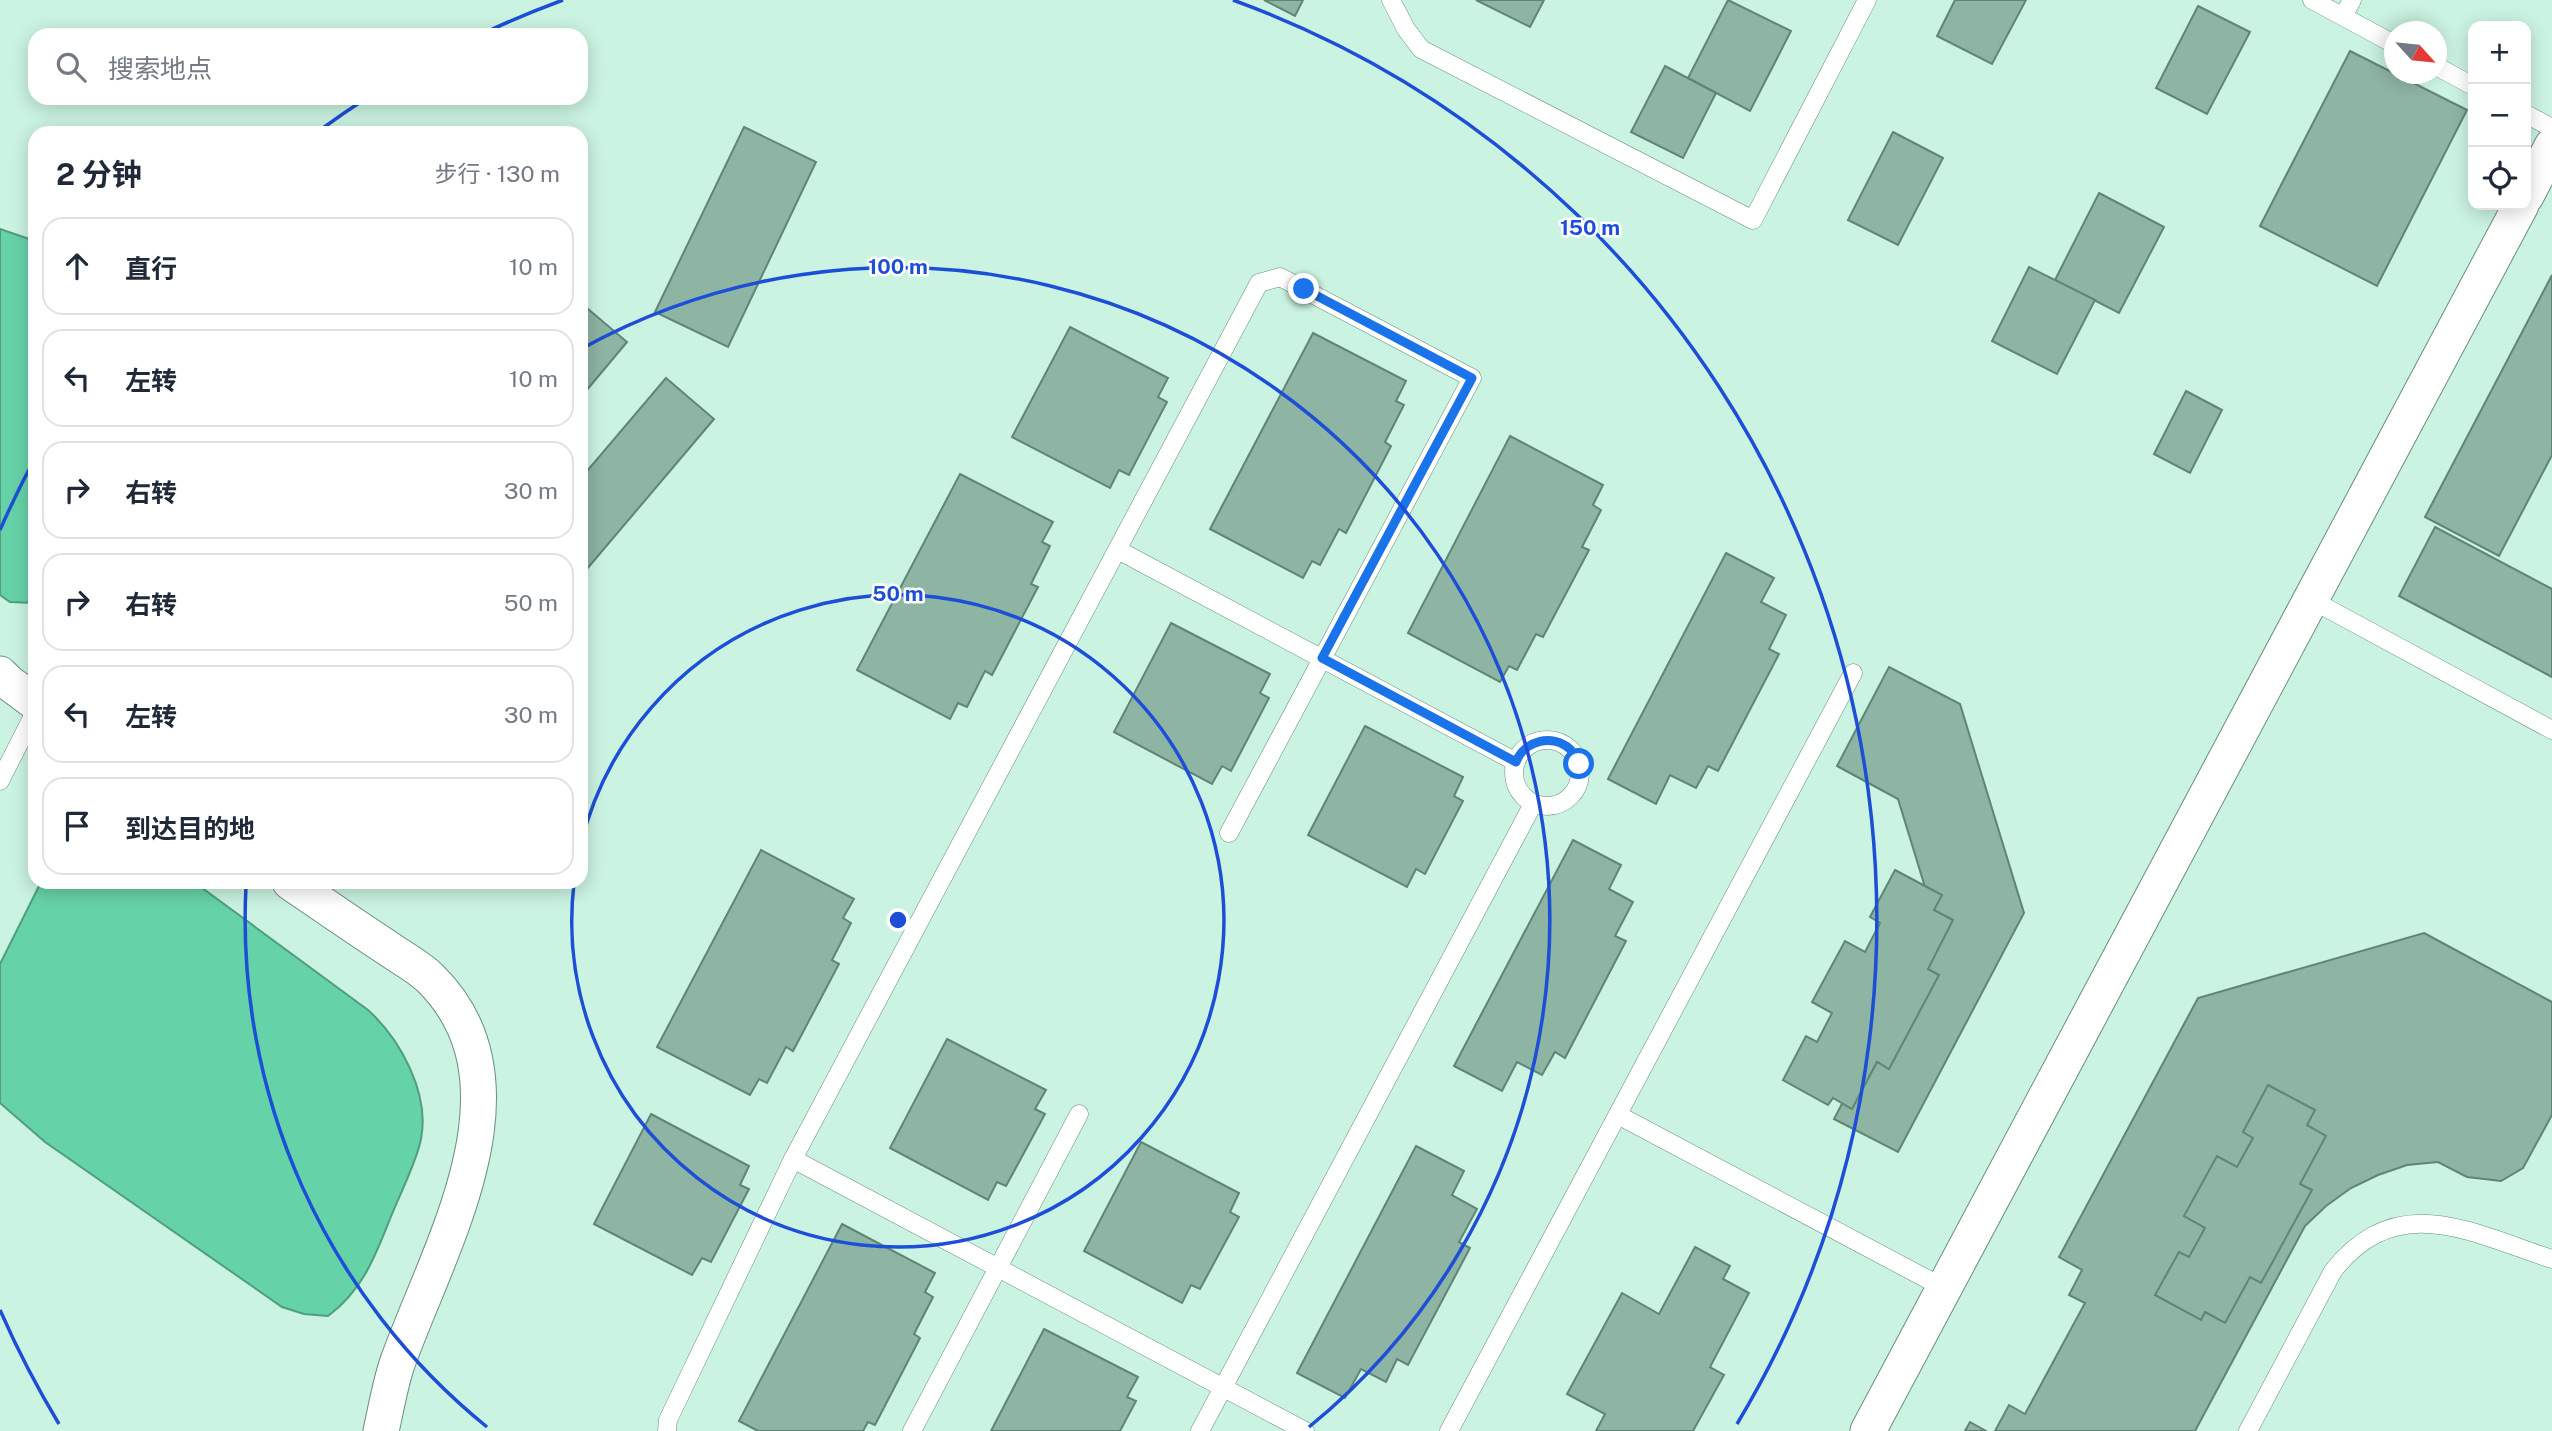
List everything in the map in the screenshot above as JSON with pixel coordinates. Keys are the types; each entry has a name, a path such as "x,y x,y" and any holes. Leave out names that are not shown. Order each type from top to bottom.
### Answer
{"street":[{"path":"2531,186 2552,146"},
{"path":"1868,1431 2518,210"},
{"path":"0,674 28,696"},
{"path":"300,889 428,976 451,1002 474,1049 480,1116 466,1184 396,1367 381,1431"}],"lane":[{"path":"1391,0 1406,29 1421,49 1754,220 1867,0"},
{"path":"2312,0 2347,8 2384,36"},
{"path":"2447,72 2469,84"},
{"path":"2531,117 2552,128"},
{"path":"667,1431 668,1420 793,1159 1259,283 1280,277 1472,378 1229,833"},
{"path":"1118,550 1516,762"},
{"path":"2311,599 2552,730"},
{"path":"1449,1431 1853,673"},
{"path":"0,781 28,726"},
{"path":"1543,740 1558,742 1571,750 1579,764 1579,781 1572,796 1557,805 1546,807 1533,804 1516,785 1516,762 1529,745 1543,740"},
{"path":"1200,1431 1533,804"},
{"path":"912,1431 1079,1114"},
{"path":"1618,1115 1944,1288"},
{"path":"793,1159 1305,1431"},
{"path":"2248,1431 2333,1271 2346,1254 2363,1240 2383,1230 2422,1222 2456,1228 2552,1259"}],"shaded area":[{"path":"0,229 28,239 28,603 10,602 0,595"},
{"path":"38,889 204,889 368,1010 391,1036 410,1068 417,1086 423,1121 419,1148 412,1168 373,1260 350,1296 328,1316 304,1314 282,1307 45,1142 0,1103 0,964"}],"building":[{"path":"1264,0 1303,0 1295,16"},
{"path":"1476,0 1544,0 1530,27"},
{"path":"1728,0 1791,31 1750,111 1688,78"},
{"path":"1955,0 2026,0 1992,64 1937,36"},
{"path":"2198,6 2250,32 2207,114 2156,88"},
{"path":"2350,51 2384,68 2384,84 2415,84 2467,110 2377,286 2260,226"},
{"path":"1665,66 1716,93 1683,158 1631,132"},
{"path":"744,127 816,162 728,347 655,312"},
{"path":"1893,132 1943,158 1898,245 1848,220"},
{"path":"2099,193 2164,227 2119,313 2055,280"},
{"path":"2029,267 2095,300 2057,374 1992,341"},
{"path":"2552,275 2552,455 2499,556 2425,517"},
{"path":"588,309 627,342 588,389"},
{"path":"1070,327 1168,378 1158,397 1167,402 1129,475 1119,470 1110,488 1012,437"},
{"path":"1313,333 1406,381 1396,401 1404,405 1385,442 1391,446 1346,533 1339,529 1320,565 1312,561 1303,578 1210,529"},
{"path":"666,378 714,419 588,568 588,470"},
{"path":"2186,391 2222,410 2190,473 2154,454"},
{"path":"1510,436 1603,485 1593,505 1601,510 1582,547 1589,550 1543,637 1536,634 1517,670 1509,666 1500,682 1408,633"},
{"path":"960,474 1053,522 1042,542 1050,546 1031,584 1038,587 992,675 985,671 967,707 958,703 950,719 857,670"},
{"path":"2435,527 2552,589 2552,677 2399,596"},
{"path":"1726,553 1774,578 1761,602 1786,615 1769,649 1779,654 1718,771 1708,766 1696,788 1670,775 1656,804 1608,779"},
{"path":"1171,623 1270,674 1260,693 1269,698 1231,771 1222,766 1212,784 1114,732"},
{"path":"1889,667 1960,704 2024,913 1898,1152 1834,1119 1936,923 1898,799 1837,766"},
{"path":"1365,726 1463,777 1454,796 1463,801 1425,874 1416,869 1407,887 1308,835"},
{"path":"1573,840 1621,865 1609,889 1633,902 1615,936 1626,941 1565,1058 1555,1052 1542,1075 1517,1062 1502,1091 1454,1066"},
{"path":"761,850 854,899 843,918 851,923 832,960 839,964 793,1051 786,1047 767,1083 759,1079 750,1095 657,1047"},
{"path":"1895,870 1942,895 1934,910 1953,920 1928,969 1939,975 1889,1069 1877,1062 1852,1109 1833,1098 1828,1105 1783,1080 1806,1036 1817,1042 1832,1013 1812,1002 1845,941 1865,952 1880,923 1870,917"},
{"path":"2424,933 2552,1002 2552,1115 2523,1168 2501,1181 2467,1177 2438,1162 2407,1165 2351,1188 2326,1206 2305,1226 2195,1431 1995,1431 2009,1405 2025,1414 2085,1303 2069,1295 2082,1270 2059,1257 2198,998"},
{"path":"947,1039 1046,1090 1035,1109 1045,1114 1006,1186 997,1182 988,1200 890,1148"},
{"path":"2268,1085 2315,1110 2307,1125 2326,1136 2300,1184 2312,1190 2261,1283 2250,1277 2225,1323 2205,1312 2201,1320 2155,1295 2179,1252 2189,1257 2205,1228 2184,1216 2217,1156 2237,1167 2253,1138 2243,1132"},
{"path":"651,1114 749,1166 740,1185 749,1189 711,1262 702,1258 692,1275 594,1224"},
{"path":"1141,1142 1239,1193 1230,1212 1239,1217 1200,1289 1191,1285 1182,1303 1084,1251"},
{"path":"1416,1146 1464,1171 1452,1195 1477,1209 1459,1242 1470,1248 1408,1365 1397,1359 1386,1382 1361,1369 1345,1398 1297,1373"},
{"path":"842,1224 935,1273 925,1292 933,1297 914,1334 920,1338 875,1425 868,1422 863,1431 758,1431 739,1421"},
{"path":"1695,1247 1730,1266 1723,1279 1749,1293 1710,1367 1724,1375 1693,1431 1596,1431 1605,1414 1567,1394 1622,1293 1659,1314"},
{"path":"1044,1329 1138,1377 1127,1397 1136,1401 1120,1431 991,1431"},
{"path":"1970,1422 1986,1431 1965,1431"}],"route":[{"path":"1304,289 1472,378 1322,658 1516,762 1529,745 1543,740 1558,742 1571,750 1579,764"}]}
